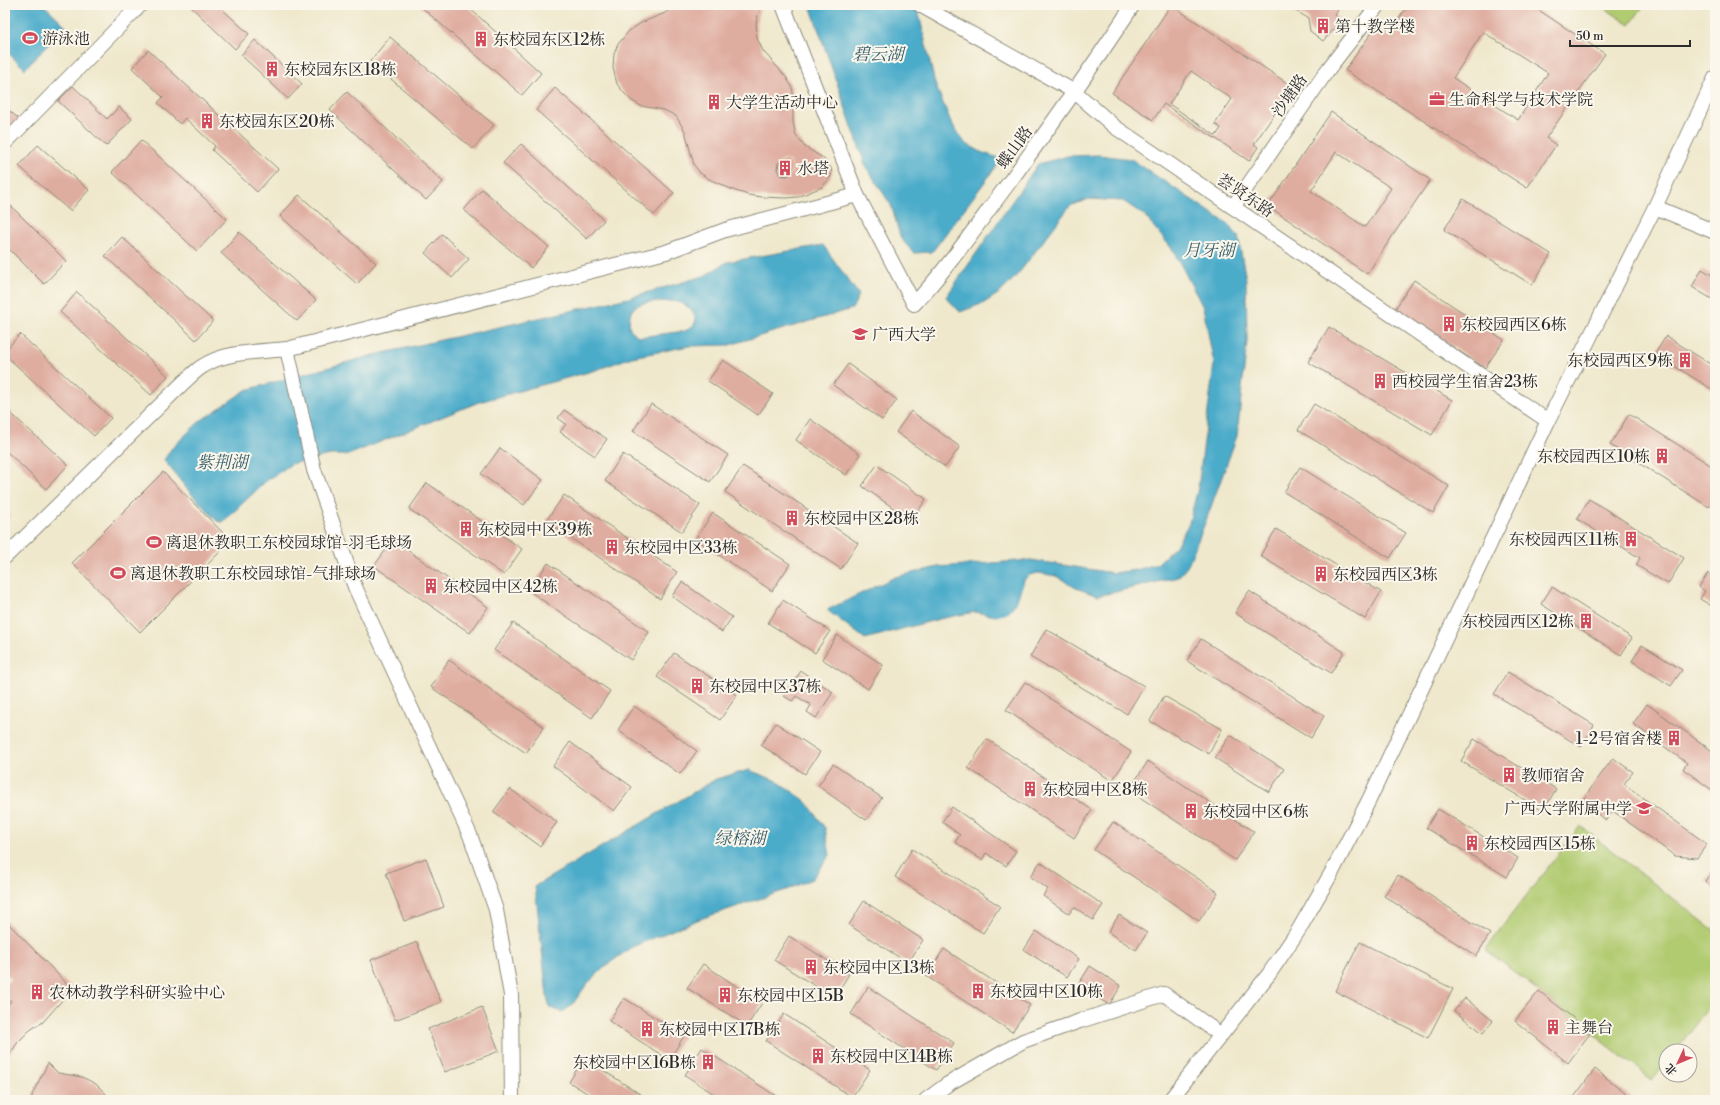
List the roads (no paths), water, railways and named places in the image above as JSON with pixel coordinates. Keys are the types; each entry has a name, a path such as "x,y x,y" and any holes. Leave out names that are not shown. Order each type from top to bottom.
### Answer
{"street":[{"path":"5,143 140,5"},
{"path":"5,557 184,382 203,366 229,355 287,349 666,252 726,230 857,195 784,5"},
{"name":"荟贤东路","path":"920,5 1075,92 1115,127 1548,421"},
{"name":"蝶山路","path":"857,195 914,304 935,282 1075,92 1133,5"},
{"name":"沙塘路","path":"1233,207 1328,68 1378,5"},
{"path":"1170,1100 1220,1034 1269,974 1294,938 1332,872 1369,800 1548,421 1655,207 1715,78"},
{"path":"1655,207 1715,232"},
{"path":"287,349 314,470 355,587 470,835 496,910 511,995 512,1100"},
{"path":"926,1100 948,1084 1023,1041 1164,994 1220,1034"}],"water":[{"name":"游泳池","path":"5,5 44,5 66,26 25,69 5,50"},
{"name":"碧云湖","path":"810,5 917,5 935,84 951,122 965,143 983,153 1002,159 932,252 914,253 901,239 891,205 866,167"},
{"name":"月牙湖","path":"1099,155 1131,159 1228,224 1238,236 1246,280 1247,341 1237,436 1187,567 1178,577 1098,596 1076,588 1056,576 1038,573 1029,575 1024,580 1016,603 1007,613 996,616 975,612 939,619 865,639 827,610 895,577 938,567 1031,560 1113,573 1136,570 1157,564 1176,546 1189,523 1198,488 1214,364 1203,307 1173,250 1144,215 1123,201 1089,199 1070,206 1019,273 1001,292 984,303 960,312 946,297 1038,164 1068,156"},
{"name":"紫荆湖","path":"823,245 859,295 852,309 729,345 689,346 632,357 596,370 479,402 348,455 330,455 291,464 265,482 223,522 217,521 186,488 164,460 171,449 200,421 246,390 370,356 628,298 704,276 727,262","holes":["649,302 678,302 685,305 693,312 696,320 694,325 685,331 639,337 630,329 632,311 636,307"]},
{"name":"绿榕湖","path":"749,770 777,781 806,801 825,828 830,855 812,879 786,890 697,920 632,947 607,965 587,984 572,1005 563,1012 550,1008 547,996 535,886 716,779"}],"place":[{"name":"第十教学楼","path":"1323,26"},
{"name":"游泳池","path":"30,38"},
{"name":"东校园东区12栋","path":"481,39"},
{"name":"东校园东区18栋","path":"272,69"},
{"name":"生命科学与技术学院","path":"1437,99"},
{"name":"大学生活动中心","path":"714,102"},
{"name":"东校园东区20栋","path":"207,121"},
{"name":"水塔","path":"785,168"},
{"name":"东校园西区6栋","path":"1449,324"},
{"name":"广西大学","path":"860,334"},
{"name":"东校园西区9栋","path":"1685,360"},
{"name":"西校园学生宿舍23栋","path":"1380,381"},
{"name":"东校园西区10栋","path":"1662,456"},
{"name":"东校园中区28栋","path":"792,518"},
{"name":"东校园中区39栋","path":"466,529"},
{"name":"东校园西区11栋","path":"1631,539"},
{"name":"离退休教职工东校园球馆-羽毛球场","path":"154,542"},
{"name":"东校园中区33栋","path":"612,547"},
{"name":"离退休教职工东校园球馆-气排球场","path":"118,573"},
{"name":"东校园西区3栋","path":"1321,574"},
{"name":"东校园中区42栋","path":"431,586"},
{"name":"东校园西区12栋","path":"1586,621"},
{"name":"东校园中区37栋","path":"697,686"},
{"name":"1-2号宿舍楼","path":"1674,738"},
{"name":"教师宿舍","path":"1509,775"},
{"name":"东校园中区8栋","path":"1030,789"},
{"name":"广西大学附属中学","path":"1644,808"},
{"name":"东校园中区6栋","path":"1191,811"},
{"name":"东校园西区15栋","path":"1472,843"},
{"name":"东校园中区13栋","path":"811,967"},
{"name":"东校园中区10栋","path":"978,991"},
{"name":"农林动教学科研实验中心","path":"37,992"},
{"name":"东校园中区15B","path":"725,995"},
{"name":"主舞台","path":"1553,1027"},
{"name":"东校园中区17B栋","path":"647,1029"},
{"name":"东校园中区14B栋","path":"818,1056"},
{"name":"东校园中区16B栋","path":"708,1062"}]}
